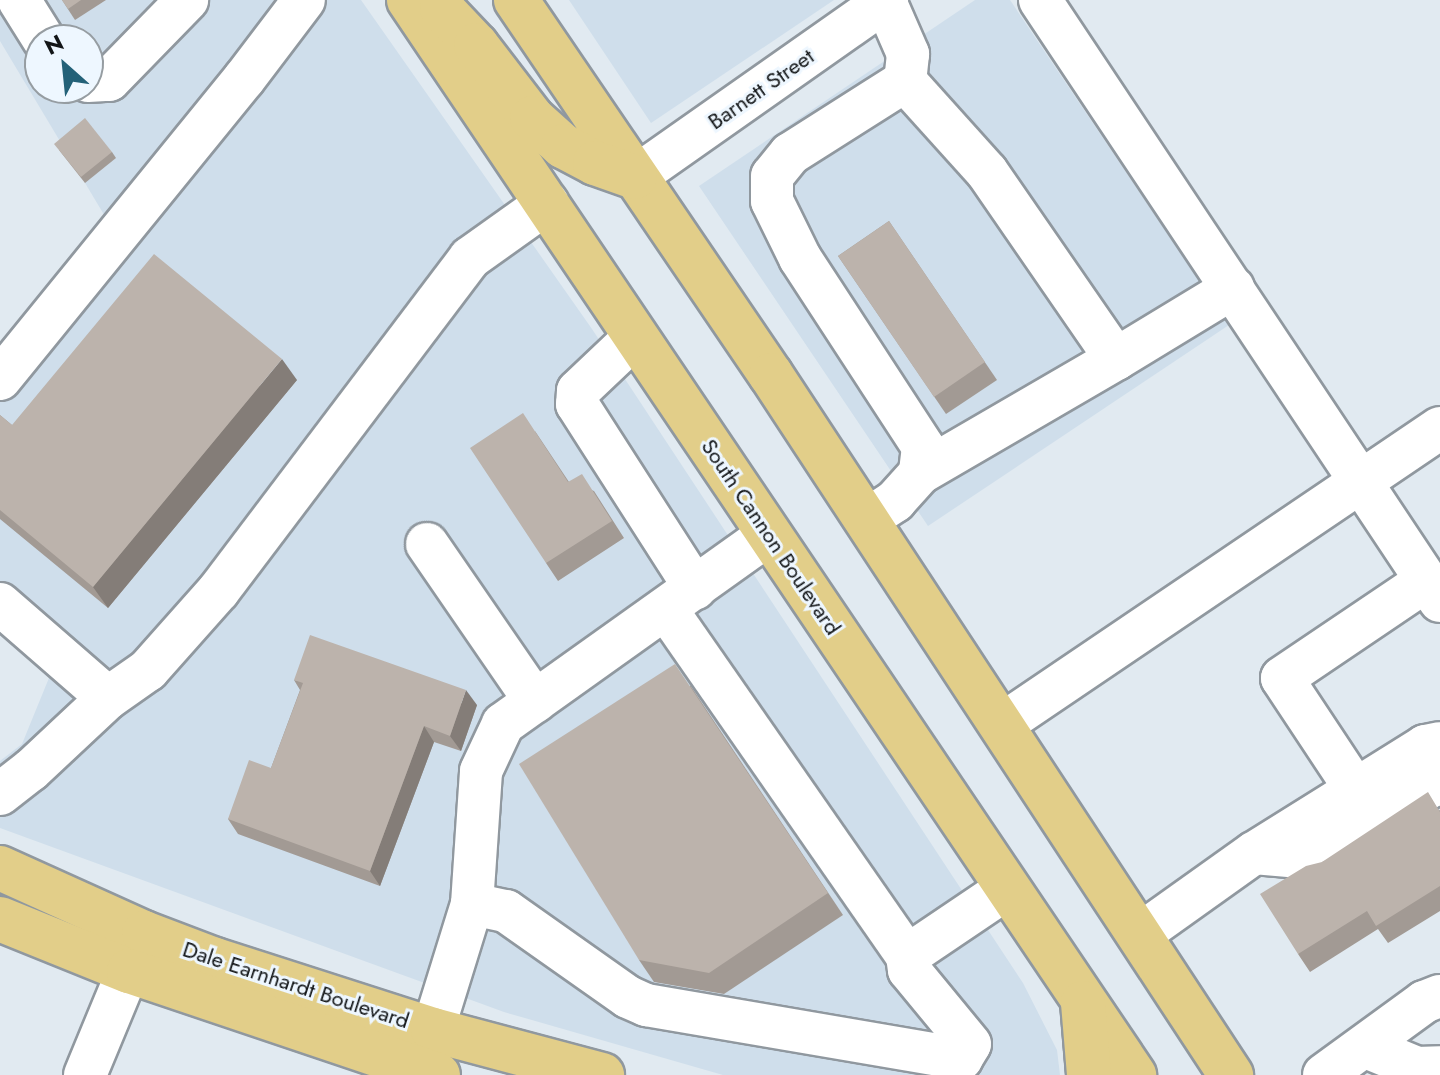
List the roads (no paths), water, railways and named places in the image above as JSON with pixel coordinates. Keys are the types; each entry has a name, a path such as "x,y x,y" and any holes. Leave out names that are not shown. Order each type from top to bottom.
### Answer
{"main road":[{"name":"South Cannon Boulevard","path":"409,0 1134,1075"},
{"path":"431,0 476,45 532,118 563,146 595,163 635,177"},
{"path":"516,0 866,520 1231,1075"},
{"name":"Dale Earnhardt Boulevard","path":"0,868 136,952 438,1075"},
{"name":"Dale Earnhardt Boulevard","path":"0,919 136,952 215,960 433,1030 602,1075"},
{"path":"1083,1000 1089,1075"}],"street":[{"path":"19,0 34,24"},
{"path":"104,80 109,80 187,0"},
{"path":"0,379 244,79 304,0"},
{"path":"1040,0 1433,591 1282,678 1356,790"},
{"path":"886,1 908,54 905,81 987,172 1116,359"},
{"name":"Barnett Street","path":"635,177 886,1"},
{"path":"905,81 813,136 790,154 772,176 772,201 800,258 923,447 920,473"},
{"path":"0,794 31,770 108,698 148,670 219,590 470,258 547,203"},
{"path":"866,520 895,501 920,473 1233,288"},
{"path":"472,904 506,911 628,997 646,1005 961,1059 970,1044 909,970 907,956 680,599 577,404 578,391 636,336"},
{"path":"1001,725 1440,428"},
{"path":"433,1030 472,904 481,771 503,724 769,534"},
{"path":"427,544 535,701"},
{"path":"0,604 108,698"},
{"path":"1139,935 1254,853 1425,746 1440,743"},
{"path":"1254,853 1321,859 1431,786 1440,784"},
{"path":"907,956 1008,888"},
{"path":"85,1075 136,952"},
{"path":"1324,1075 1436,1000"},
{"path":"1366,1047 1417,1068 1440,1067"}]}
